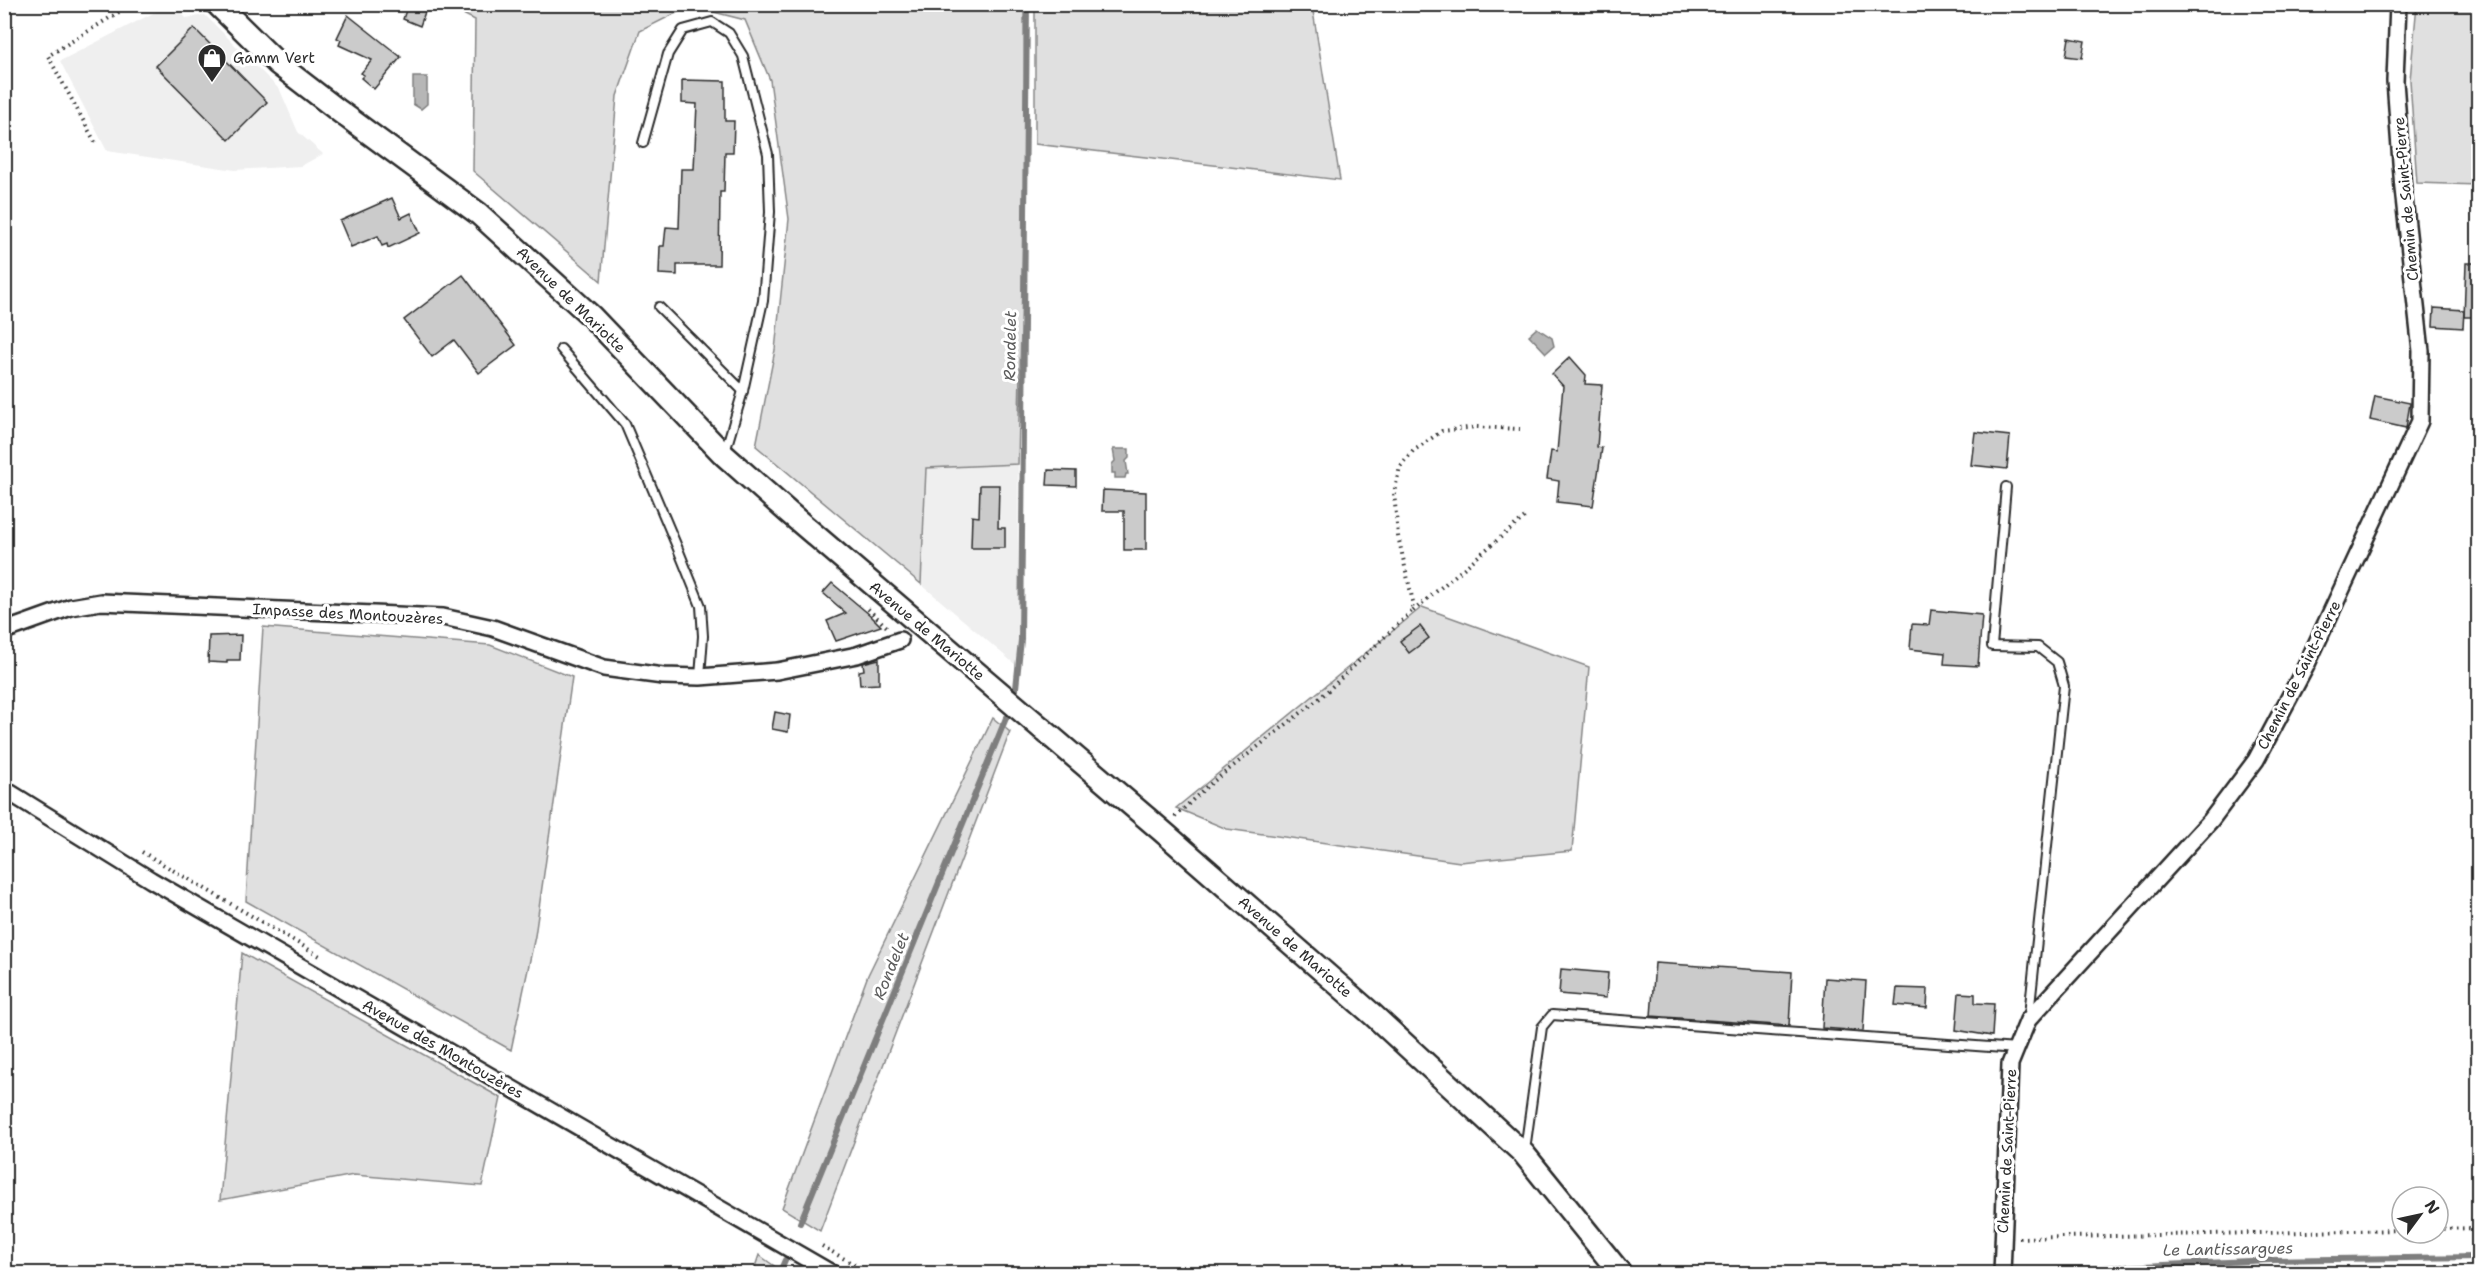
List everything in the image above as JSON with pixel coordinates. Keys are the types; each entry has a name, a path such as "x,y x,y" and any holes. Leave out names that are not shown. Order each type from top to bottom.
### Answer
{"main road":[{"name":"Avenue de Mariotte","path":"217,4 278,63 479,214 591,316 724,455 829,548 1162,831 1372,1014 1524,1154 1621,1274"}],"street":[{"name":"Chemin de Saint-Pierre","path":"2002,1274 2010,1064 2028,1020 2211,820 2256,760 2306,666 2420,421 2421,351 2403,189 2395,81 2398,4"},
{"name":"Impasse des Montouzères","path":"4,631 71,606 101,602 442,617 493,628 604,668 663,676 700,677 777,671 857,655 900,640"},
{"name":"Avenue des Montouzères","path":"4,789 151,880 833,1274"},
{"name":"Avenue des Montouzères","path":"4,796 54,821"}],"lane":[{"path":"644,143 668,54 683,30 712,22 729,33 743,56 768,154 770,212 763,300 743,391 724,455"},
{"path":"659,307 743,391"},
{"path":"561,349 625,424 678,549 701,606 703,636 700,677"},
{"path":"2006,487 1992,646 2038,647 2057,662 2064,686 2028,1020"},
{"path":"1524,1154 1542,1027 1552,1015 2017,1049"}],"path":[{"path":"95,142 48,56 132,4"},
{"path":"1412,611 1413,602 1398,536 1394,493 1400,467 1413,451 1443,431 1476,427 1520,429"},
{"path":"1162,831 1205,788 1320,698 1412,611 1526,516"},
{"path":"137,849 321,956"},
{"path":"2450,1229 2478,1228"},
{"path":"2002,1245 2390,1230"},
{"path":"821,1245 872,1274"}],"shaded area":[{"path":"2417,4 2478,5 2478,185 2417,183 2410,80"},
{"path":"169,5 175,5 186,18 205,15 280,90 298,132 323,154 301,166 235,170 107,151 60,61"},
{"path":"445,5 1024,5 1025,143 1018,464 926,468 921,584 756,446 775,350 789,219 770,80 745,20 690,6 640,31 617,96 601,281 473,171 475,20"},
{"path":"1035,5 1312,5 1340,180 1035,144"},
{"path":"413,77 427,77 427,104 421,109 413,104"},
{"path":"1537,328 1552,338 1554,346 1546,353 1529,335"},
{"path":"1113,449 1129,449 1129,458 1126,461 1128,474 1125,478 1115,478 1115,473 1112,473 1112,464 1115,461"},
{"path":"1018,464 1018,667 921,584 926,468"},
{"path":"1422,607 1589,667 1572,851 1460,862 1227,829 1176,808"},
{"path":"263,627 490,645 572,677 535,936 511,1050 246,901"},
{"path":"993,718 1010,732 820,1231 782,1208 868,975"},
{"path":"242,953 501,1098 482,1186 354,1175 220,1200"},
{"path":"759,1255 784,1273 753,1273"}],"building":[{"path":"408,4 416,4 426,9 420,26 403,19"},
{"path":"348,15 401,57 374,89 361,78 364,75 361,73 372,60 339,45 341,40 337,38"},
{"name":"Gamm Vert","path":"194,28 267,102 229,140 156,66"},
{"path":"2069,38 2085,41 2082,58 2066,56"},
{"path":"682,80 725,81 725,121 734,121 733,152 725,152 724,192 720,192 719,265 677,265 677,275 659,274 660,246 664,246 666,227 679,228 681,169 694,169 697,104 682,103"},
{"path":"392,198 401,218 411,213 420,233 388,248 387,244 382,246 378,236 351,247 340,221"},
{"path":"2466,263 2478,263 2478,317 2464,317"},
{"path":"463,275 516,345 479,373 454,340 432,357 404,320"},
{"path":"2434,308 2464,310 2463,328 2433,326"},
{"path":"1570,357 1586,375 1585,384 1602,385 1597,447 1602,448 1593,506 1557,502 1559,481 1547,479 1551,451 1557,452 1563,386 1552,374"},
{"path":"2375,396 2410,403 2406,428 2370,420"},
{"path":"1975,432 2010,436 2007,469 1971,465"},
{"path":"1048,470 1076,471 1076,486 1047,485"},
{"path":"980,485 999,485 998,528 1005,528 1005,548 971,548 972,516 979,517"},
{"path":"1103,490 1146,492 1146,550 1124,550 1124,511 1102,511"},
{"path":"832,583 881,626 836,641 827,621 846,613 823,593"},
{"path":"1931,610 1982,615 1978,666 1944,664 1945,653 1910,649 1912,624 1929,625"},
{"path":"1420,626 1429,638 1409,653 1400,641"},
{"path":"241,635 240,660 227,660 227,663 208,662 209,636"},
{"path":"879,659 879,684 860,685 859,671 864,670 863,663"},
{"path":"775,712 790,715 788,732 772,729"},
{"path":"1655,963 1792,972 1789,1026 1651,1016"},
{"path":"1561,969 1608,973 1606,998 1559,994"},
{"path":"1825,978 1866,981 1863,1031 1822,1028"},
{"path":"1897,988 1928,989 1927,1008 1895,1005"},
{"path":"1959,993 1975,994 1975,1003 1994,1004 1992,1036 1956,1030"}],"waterway":[{"name":"Rondelet","path":"1016,688 1021,640 1027,4"},
{"name":"Rondelet","path":"800,1223 1006,718"},
{"name":"Le Lantissargues","path":"1798,1274 2059,1270 2270,1260 2478,1257"},
{"name":"Rondelet","path":"779,1274 785,1260"}],"place":[{"name":"Gamm Vert","path":"212,84"}]}
